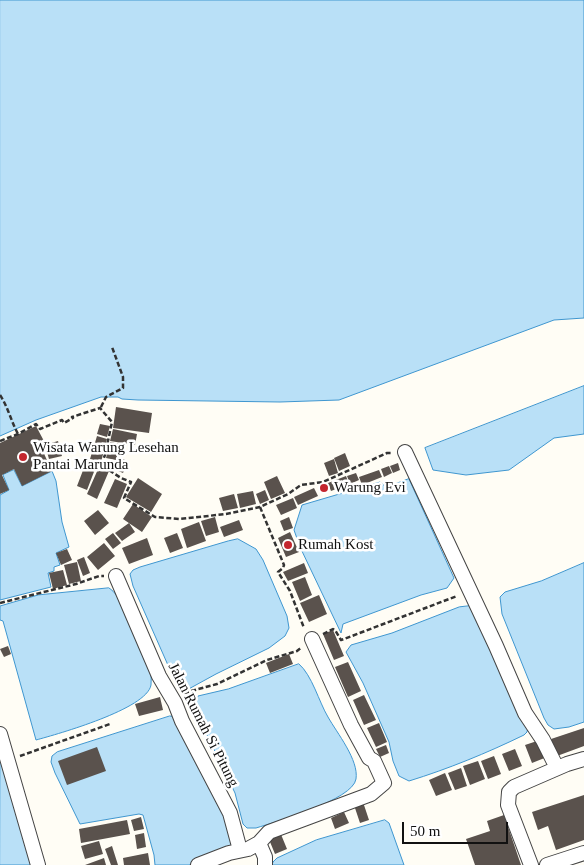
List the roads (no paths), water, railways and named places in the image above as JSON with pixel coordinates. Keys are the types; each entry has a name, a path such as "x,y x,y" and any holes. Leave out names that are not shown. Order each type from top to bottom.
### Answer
{"street":[{"path":"406,452 526,713 543,740 557,768"},
{"name":"Jalan Rumah Si Pitung","path":"116,576 153,664 172,697 182,721 230,813 240,850"},
{"path":"198,865 248,849 259,843 269,832 370,794 384,783 374,761 369,758 352,725 312,639"},
{"path":"0,734 38,865"},
{"path":"530,865 508,805 508,794 514,787 557,768 584,759"},
{"path":"259,843 265,857 265,865"},
{"path":"548,865 584,854"}],"water":[{"path":"0,0 584,0 584,318 554,320 339,400 280,402 138,400 101,397 36,420 0,436"},
{"path":"584,386 584,434 554,438 509,470 466,475 433,470 425,448"},
{"path":"14,470 22,486 52,471 56,481 62,522 69,547 56,553 60,565 54,567 54,571 48,573 51,587 0,600 0,495 9,490 3,475"},
{"path":"409,479 454,578 447,588 421,595 343,624 341,633 300,547 294,530 302,505 380,482 386,487"},
{"path":"238,539 256,549 263,560 287,616 289,628 285,636 269,648 185,691 180,688 171,672 133,586 130,574 133,570 140,567"},
{"path":"584,563 584,722 554,729 548,725 544,718 502,614 500,597 505,592 541,581"},
{"path":"109,588 117,596 128,616 149,665 151,685 146,694 119,711 81,726 36,740 3,621 0,620 0,606 38,595"},
{"path":"469,606 474,609 528,727 527,732 482,754 409,781 399,776 393,761 389,742 363,683 346,652 351,645 392,633 459,607"},
{"path":"299,664 308,675 325,711 351,755 356,779 352,787 328,802 279,821 256,828 247,828 243,824 235,793 196,712 195,703 198,696 228,689"},
{"path":"170,716 177,717 219,802 235,845 220,854 189,865 155,865 143,815 139,814 80,824 51,762 52,756 57,752"},
{"path":"0,743 37,865 0,865"},
{"path":"385,820 389,823 404,865 272,865 277,858 316,840"}],"place":[{"name":"Wisata Warung Lesehan Pantai Marunda","path":"23,457"},
{"name":"Warung Evi","path":"324,488"},
{"name":"Rumah Kost","path":"288,545"}]}
